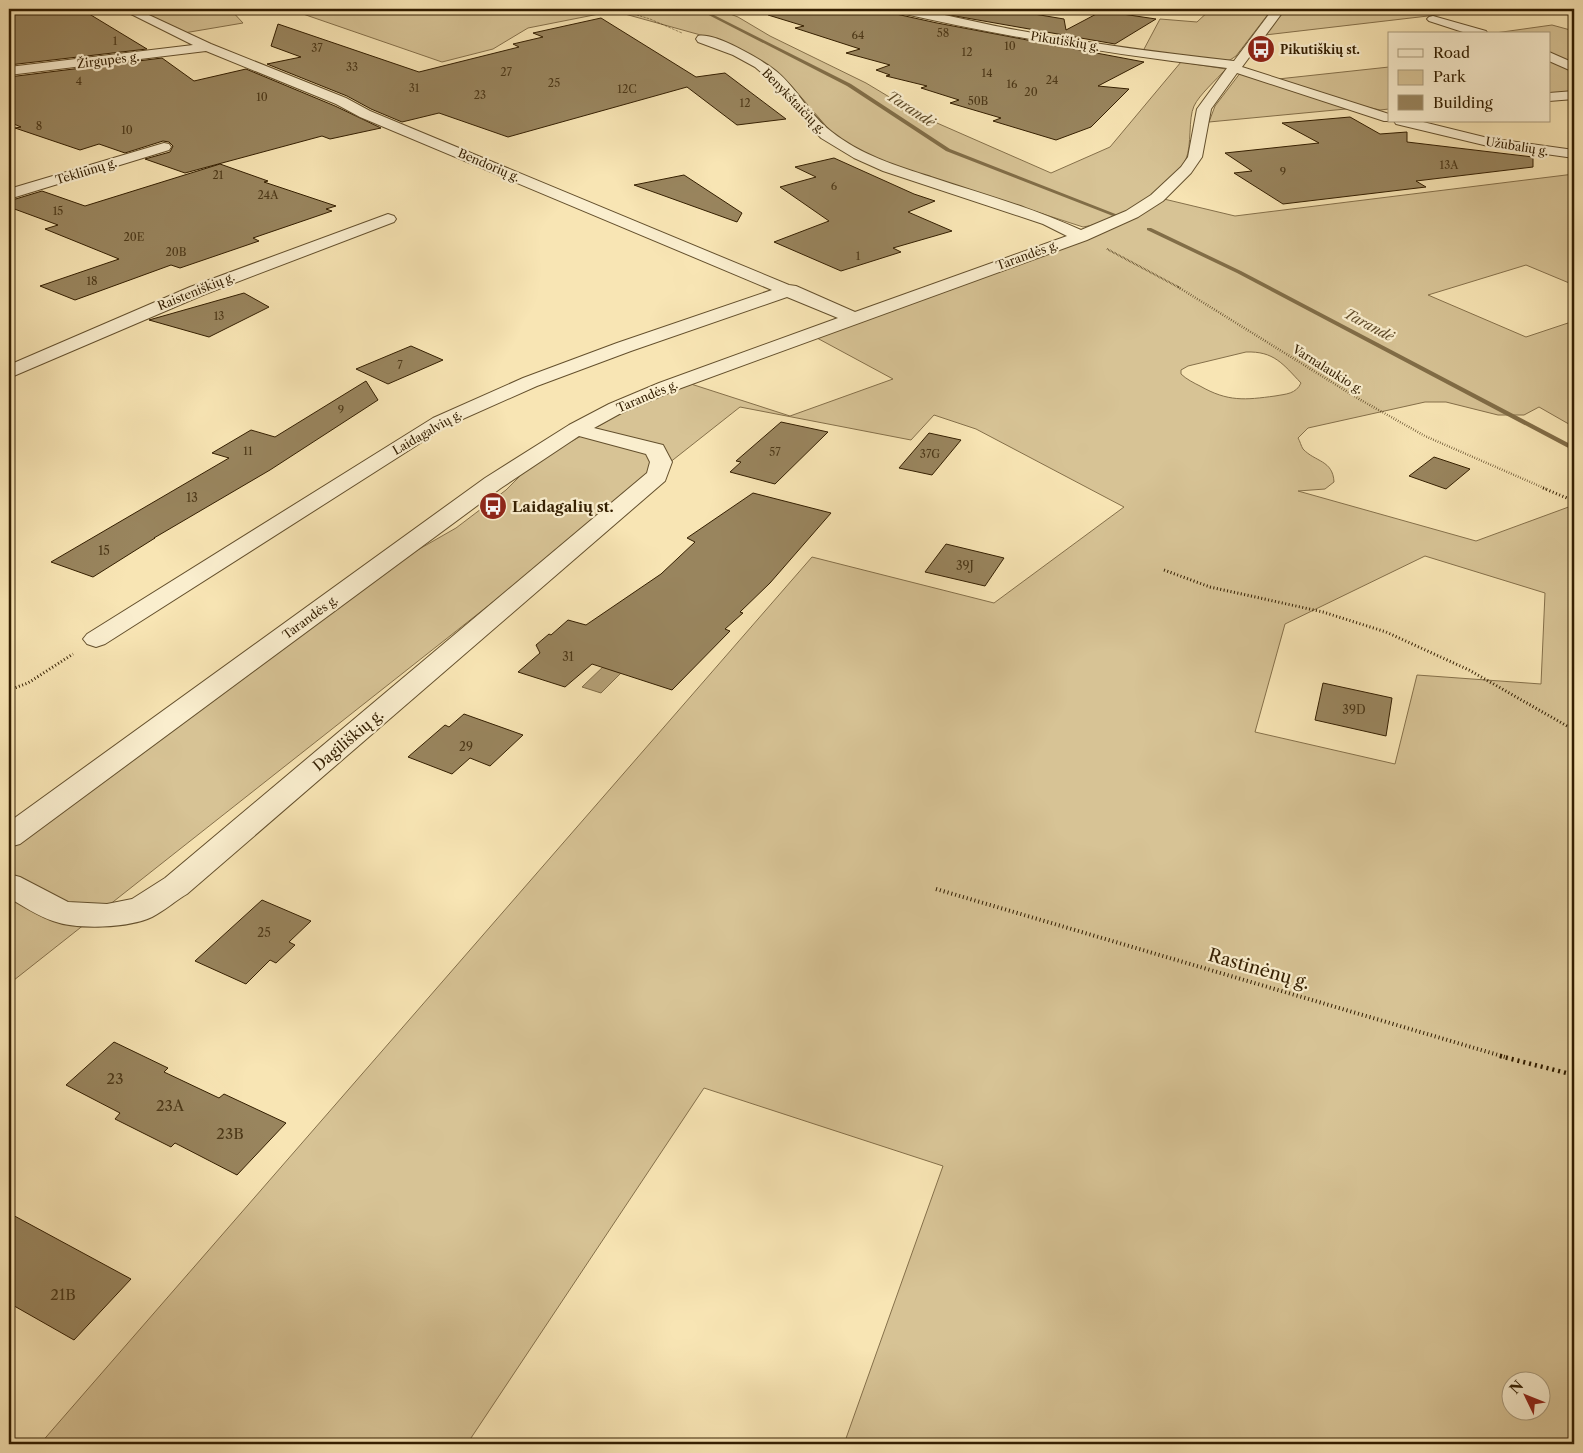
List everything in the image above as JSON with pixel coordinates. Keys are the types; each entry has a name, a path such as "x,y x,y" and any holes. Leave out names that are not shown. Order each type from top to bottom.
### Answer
{"street":[{"name":"Bendorių g.","path":"127,9 207,47 341,100 366,114 853,318"},
{"name":"Pikutiškių g.","path":"896,9 1014,33 1235,67"},
{"name":"Tarandės g.","path":"9,837 493,483 576,430 616,408 666,387 1081,236 1140,209 1157,198 1186,170 1195,157 1204,109 1279,9"},
{"path":"1433,19 1475,32"},
{"name":"Benykštaičių g.","path":"702,39 737,52 759,64 775,77 826,135 859,155 888,168 1048,221 1081,236"},
{"name":"Žirgupės g.","path":"9,72 207,47"},
{"path":"1550,56 1574,68"},
{"path":"1235,67 1386,114"},
{"path":"1550,97 1574,94"},
{"name":"Užubalių g.","path":"1405,122 1507,146 1574,154"},
{"name":"Tekliūnų g.","path":"9,194 164,147"},
{"name":"Raisteniškių g.","path":"9,372 90,334 201,288 388,219"},
{"name":"Laidagalvių g.","path":"96,639 440,422 538,379 790,290"},
{"name":"Dagiliškių g.","path":"9,885 63,912 107,915 140,910 184,880 657,476 661,462 655,450 576,430"}],"path":[{"path":"617,9 650,19 674,31 702,39"},
{"name":"Varnalaukio g.","path":"1081,236 1186,291 1359,398 1425,436 1574,501"},
{"path":"1164,570 1215,589 1319,611 1391,634 1426,648 1480,675 1574,730"},
{"path":"9,690 28,683 96,639"},
{"name":"Rastinėnų g.","path":"936,889 1574,1076"}],"green space":[{"path":"136,9 230,9 243,23 184,33"},
{"path":"717,9 738,17 770,36 866,83 921,116 1051,173 1110,147 1181,62 1226,69 1204,92 1194,106 1188,153 1178,171 1168,182 1141,203 1111,219 1083,227 871,158 832,133 789,83 768,67 715,39 614,11 528,28 493,49 442,62 303,14 304,10"},
{"path":"1211,9 1272,9 1236,56 1230,60 1221,62 1143,51 1160,19 1197,22"},
{"path":"1284,9 1488,9 1265,35"},
{"path":"1552,25 1574,31 1574,92 1550,95 1550,32 1502,32"},
{"path":"1388,67 1388,109 1380,110 1367,107 1209,122 1215,106 1244,68 1278,79"},
{"path":"1574,174 1574,285 1526,265 1428,295 1526,337 1574,321 1574,427 1539,407 1524,415 1498,415 1446,402 1425,402 1308,428 1298,438 1302,448 1327,465 1333,475 1334,482 1325,489 1298,491 1476,541 1574,505 1574,1444 844,1444 943,1166 704,1088 467,1444 40,1444 812,557 994,603 1124,507 976,429 934,415 911,440 740,407 9,984 9,850 400,560 456,528 506,490 524,472 553,452 616,416 691,384 790,416 893,379 817,338 1164,199 1235,216","holes":["1246,352 1256,352 1271,356 1277,360 1301,383 1299,387 1283,395 1237,398 1219,395 1190,381 1181,374 1181,370 1188,366","1425,556 1545,593 1541,684 1417,675 1395,764 1255,732 1285,624"]}],"shaded area":[{"path":"606,664 624,670 601,693 582,687"}],"building":[{"path":"9,9 81,9 147,49 9,65"},
{"path":"769,9 888,9 896,14 937,23 1144,62 1098,86 1129,89 1091,127 1056,140 993,121 1001,118 950,103 959,100 921,88 927,86 886,76 890,75 876,70 890,65 846,53 860,49 795,28 804,26 768,15"},
{"path":"915,9 1004,9 1064,19 1066,30 1102,11 1156,19 1115,44"},
{"path":"601,18 696,77 725,73 786,119 737,125 687,87 508,137 439,113 402,122 347,96 267,64 301,57 271,46 278,24 419,72 519,47 513,44 543,37 533,33"},
{"path":"162,58 194,81 246,69 335,106 381,128 330,139 322,136 185,173 145,159 170,152 173,146 169,142 163,141 125,153 99,144 80,150 15,128 21,127 9,122 9,77"},
{"path":"1350,117 1380,134 1407,132 1407,142 1533,157 1533,167 1416,181 1426,187 1283,204 1234,173 1252,171 1225,153 1319,143 1282,123"},
{"path":"834,158 914,194 935,201 908,212 952,231 893,248 901,252 841,271 774,242 829,221 780,187 816,177 795,167"},
{"path":"220,164 268,181 264,182 336,206 326,209 332,211 253,238 259,241 180,268 171,265 75,300 40,286 119,259 45,229 58,225 9,207 9,201 42,191 85,206"},
{"path":"684,175 742,213 737,222 634,185"},
{"path":"244,293 269,307 209,337 149,320"},
{"path":"411,346 443,360 388,384 356,369"},
{"path":"366,381 378,400 270,470 154,538 93,577 51,562 229,458 212,453 251,430 275,437"},
{"path":"781,422 828,432 775,484 730,472 741,462 736,461"},
{"path":"929,433 961,440 932,475 899,468"},
{"path":"1434,457 1470,469 1446,489 1409,476"},
{"path":"753,493 831,513 770,583 740,612 743,613 725,629 730,631 672,690 592,664 565,687 518,672 540,653 536,645 549,634 551,635 568,620 586,625 661,574 695,542 687,538"},
{"path":"946,544 1004,558 985,586 925,572"},
{"path":"1323,683 1392,698 1386,736 1315,720"},
{"path":"464,714 523,735 490,766 470,758 452,774 408,757 445,725 449,727"},
{"path":"262,900 311,921 289,942 295,945 276,963 270,960 246,984 195,961"},
{"path":"114,1042 168,1068 164,1072 219,1098 224,1094 286,1123 237,1175 175,1143 171,1147 115,1119 120,1113 66,1085"},
{"path":"9,1213 131,1279 74,1340 9,1303"}],"waterway":[{"name":"Tarandė","path":"699,9 849,85 948,150 1115,215"},
{"name":"Tarandė","path":"1149,229 1239,272 1574,449"}],"place":[{"name":"Pikutiškių st.","path":"1261,49"},
{"name":"Laidagalių st.","path":"493,506"}]}
